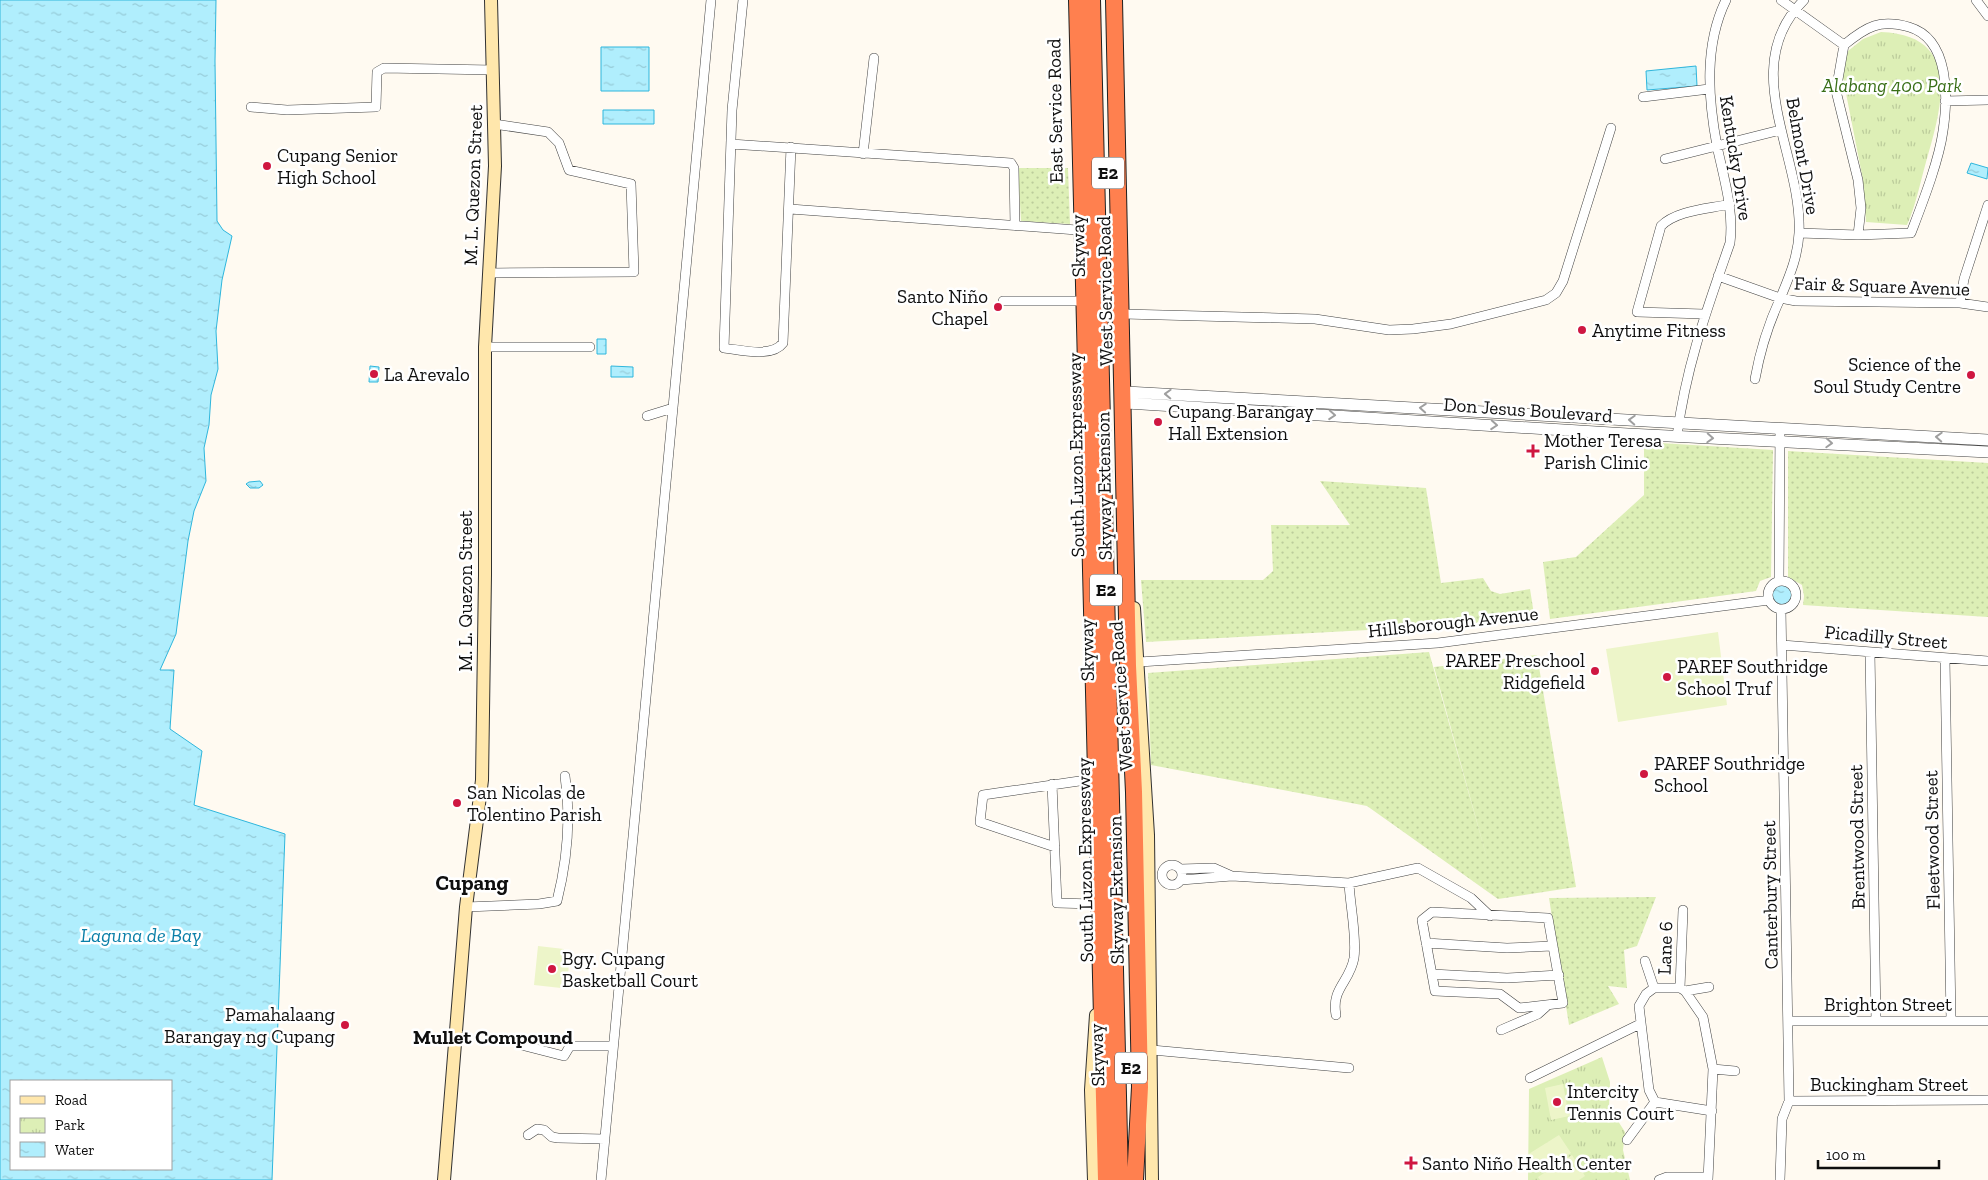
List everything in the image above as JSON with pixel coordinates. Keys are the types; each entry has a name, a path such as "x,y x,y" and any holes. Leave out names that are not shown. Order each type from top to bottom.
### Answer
{"highway":[{"name":"Skyway Extension","path":"1077,0 1106,1180"},
{"name":"South Luzon Expressway","path":"1085,0 1112,1180"},
{"name":"Skyway","path":"1092,0 1120,1180"},
{"name":"Skyway","path":"1099,0 1126,1180"},
{"name":"South Luzon Expressway","path":"1103,0 1134,1180"},
{"name":"Skyway Extension","path":"1116,0 1128,666 1135,822 1140,1087 1134,1180"}],"main road":[{"name":"M. L. Quezon Street","path":"444,1180 466,907 482,780 485,575 485,347 495,166 491,0"},
{"name":"East Service Road","path":"1072,0 1086,610 1093,779 1097,971 1091,1090 1094,1180"},
{"name":"West Service Road","path":"1116,0 1130,571 1139,662 1149,876 1152,1180"}],"street":[{"path":"601,1180 711,0"},
{"path":"744,0 732,110 724,348 768,352 780,347 783,343 790,209 791,147"},
{"name":"Kentucky Drive","path":"1677,436 1687,374 1704,314 1730,243 1732,227 1730,204 1717,146 1709,89 1711,51 1720,13 1726,0"},
{"path":"1781,0 1844,45"},
{"name":"Belmont Drive","path":"1755,379 1760,351 1794,264 1799,233 1795,191 1780,130 1773,73 1777,47 1784,22 1804,0"},
{"path":"1976,0 1988,16"},
{"path":"1799,233 1858,235 1912,233 1940,147 1945,100 1940,58 1931,42 1914,28 1892,22 1873,25 1844,45 1836,91 1858,180 1860,208 1858,235"},
{"path":"863,154 874,58"},
{"path":"251,107 287,110 376,108 376,72 384,68 493,70"},
{"path":"1643,97 1709,89"},
{"path":"1945,100 1988,100"},
{"path":"489,272 634,272 631,184 568,170 559,143 548,132 494,124"},
{"path":"1124,314 1315,319 1389,330 1450,324 1546,300 1556,293 1564,281 1611,128"},
{"path":"1665,159 1780,130"},
{"path":"731,144 1011,163 1014,168 1015,226"},
{"path":"1704,314 1637,312 1661,226 1667,220 1677,216 1730,204"},
{"path":"1960,302 1964,279 1988,205"},
{"path":"790,209 1077,230"},
{"name":"Fair & Square Avenue","path":"1718,276 1780,298 1806,301 1960,302 1988,307"},
{"path":"1003,301 1079,301"},
{"path":"485,347 590,347"},
{"name":"Don Jesus Boulevard","path":"1126,397 1301,407 1743,426 1988,440"},
{"name":"Don Jesus Boulevard","path":"1301,407 1677,436 1988,452"},
{"path":"647,416 672,408"},
{"path":"1742,440 1743,426"},
{"path":"1779,581 1780,428"},
{"path":"1972,439 1972,451"},
{"path":"1779,581 1789,582 1796,594 1790,606 1781,609 1774,606 1769,600 1768,591 1774,583 1779,581"},
{"name":"Hillsborough Avenue","path":"1139,662 1438,643 1769,600"},
{"name":"Canterbury Street","path":"1780,1180 1782,1119 1789,1101 1781,609"},
{"name":"Picadilly Street","path":"1782,645 1988,661"},
{"name":"Brentwood Street","path":"1870,652 1876,1021"},
{"name":"Fleetwood Street","path":"1945,658 1951,1020"},
{"path":"466,907 539,904 557,901 563,879 568,801 565,776"},
{"path":"1055,847 980,822 983,794 1093,779"},
{"path":"1052,784 1057,903 1095,904"},
{"path":"1232,876 1214,868 1183,869 1176,866 1169,866 1164,869 1163,875 1169,884 1174,884 1181,880 1232,876 1349,883 1418,868 1471,898 1490,916"},
{"path":"1181,880 1183,869"},
{"path":"1149,876 1163,875"},
{"path":"1336,1016 1334,998 1350,972 1354,957 1349,883"},
{"path":"1462,912 1471,898"},
{"name":"Lane 6","path":"1682,910 1682,989"},
{"path":"1519,1008 1563,1003 1548,918 1490,916 1462,912 1432,912 1422,920 1435,991 1500,994 1519,1008 1522,1021"},
{"path":"1426,943 1506,948 1552,946"},
{"path":"1644,961 1654,988"},
{"path":"1432,974 1507,978 1558,975"},
{"path":"1656,1102 1649,1090 1640,1024 1641,1000 1654,988 1682,989 1709,987"},
{"path":"1659,1180 1668,1177 1708,1178 1712,1111 1712,1070 1703,1017 1682,989"},
{"path":"1502,1030 1538,1014 1548,1005"},
{"name":"Brighton Street","path":"1789,1021 1988,1021"},
{"path":"1533,1077 1640,1024"},
{"path":"521,1044 564,1056 570,1046 612,1046"},
{"path":"1152,1050 1349,1068"},
{"path":"1712,1070 1735,1071"},
{"name":"Buckingham Street","path":"1789,1101 1988,1100"},
{"path":"1656,1102 1712,1111"},
{"path":"1627,1140 1656,1102"},
{"path":"528,1135 537,1129 544,1130 552,1138 605,1139"}],"green space":[{"name":"Alabang 400 Park","path":"1881,32 1907,36 1925,46 1935,60 1940,78 1937,119 1907,225 1866,222 1863,180 1842,73 1848,51 1863,39"},
{"path":"1018,168 1068,168 1070,224 1021,221"},
{"path":"1644,442 1773,450 1771,577 1760,581 1756,591 1550,619 1543,562 1576,557 1644,495"},
{"path":"1788,451 1988,463 1988,617 1803,605 1802,585 1788,577"},
{"path":"1320,481 1426,488 1441,583 1483,578 1491,591 1500,594 1530,589 1535,621 1146,642 1141,580 1263,580 1273,571 1271,525 1350,525"},
{"name":"PAREF Southridge School Truf","path":"1718,632 1727,705 1618,722 1606,649"},
{"path":"1429,652 1490,869 1434,667 1537,655 1576,887 1498,899 1367,806 1151,765 1148,673"},
{"path":"1656,897 1637,946 1624,950 1627,988 1608,986 1619,1004 1569,1025 1549,898"},
{"name":"Bgy. Cupang Basketball Court","path":"538,946 564,949 563,963 569,963 568,975 562,974 561,988 534,985"},
{"path":"1602,1057 1610,1082 1609,1107 1625,1132 1623,1150 1630,1180 1528,1180 1529,1089"},
{"name":"Intercity Tennis Court","path":"1563,1084 1569,1116 1551,1120 1545,1088"},
{"path":"1559,1135 1571,1153 1539,1173 1527,1155"},
{"path":"1572,1155 1585,1176 1579,1180 1540,1180 1538,1177"}],"water":[{"name":"Laguna de Bay","path":"0,0 216,0 217,221 223,230 232,236 222,280 216,331 218,369 211,395 209,425 204,448 206,481 194,511 188,541 176,634 160,670 174,670 170,729 202,751 194,805 285,834 272,1180 0,1180"},
{"path":"601,47 649,47 649,91 601,91"},
{"path":"1696,66 1697,86 1647,90 1646,71"},
{"path":"603,110 654,110 654,124 603,124"},
{"path":"1971,163 1988,168 1987,179 1967,173"},
{"path":"597,339 606,339 606,354 597,354"},
{"name":"La Arevalo","path":"370,366 379,367 378,382 369,382"},
{"path":"611,366 633,367 633,377 611,377"},
{"path":"260,481 263,485 259,488 250,488 246,484 249,482"},
{"path":"1782,585 1789,588 1792,595 1789,602 1782,605 1775,602 1772,595 1775,588"}],"place":[{"name":"Cupang Senior High School","path":"267,166"},
{"name":"Santo Niño Chapel","path":"998,307"},
{"name":"Anytime Fitness","path":"1582,330"},
{"name":"La Arevalo","path":"374,374"},
{"name":"Science of the Soul Study Centre","path":"1971,375"},
{"name":"Cupang Barangay Hall Extension","path":"1158,422"},
{"name":"Mother Teresa Parish Clinic","path":"1533,451"},
{"name":"PAREF Preschool Ridgefield","path":"1595,671"},
{"name":"PAREF Southridge School Truf","path":"1667,677"},
{"name":"PAREF Southridge School","path":"1644,774"},
{"name":"San Nicolas de Tolentino Parish","path":"457,803"},
{"name":"Bgy. Cupang Basketball Court","path":"552,969"},
{"name":"Pamahalaang Barangay ng Cupang","path":"345,1025"},
{"name":"Intercity Tennis Court","path":"1557,1102"},
{"name":"Santo Niño Health Center","path":"1411,1163"}],"district":[{"name":"Cupang","path":"472,882"},
{"name":"Mullet Compound","path":"493,1037"}]}
